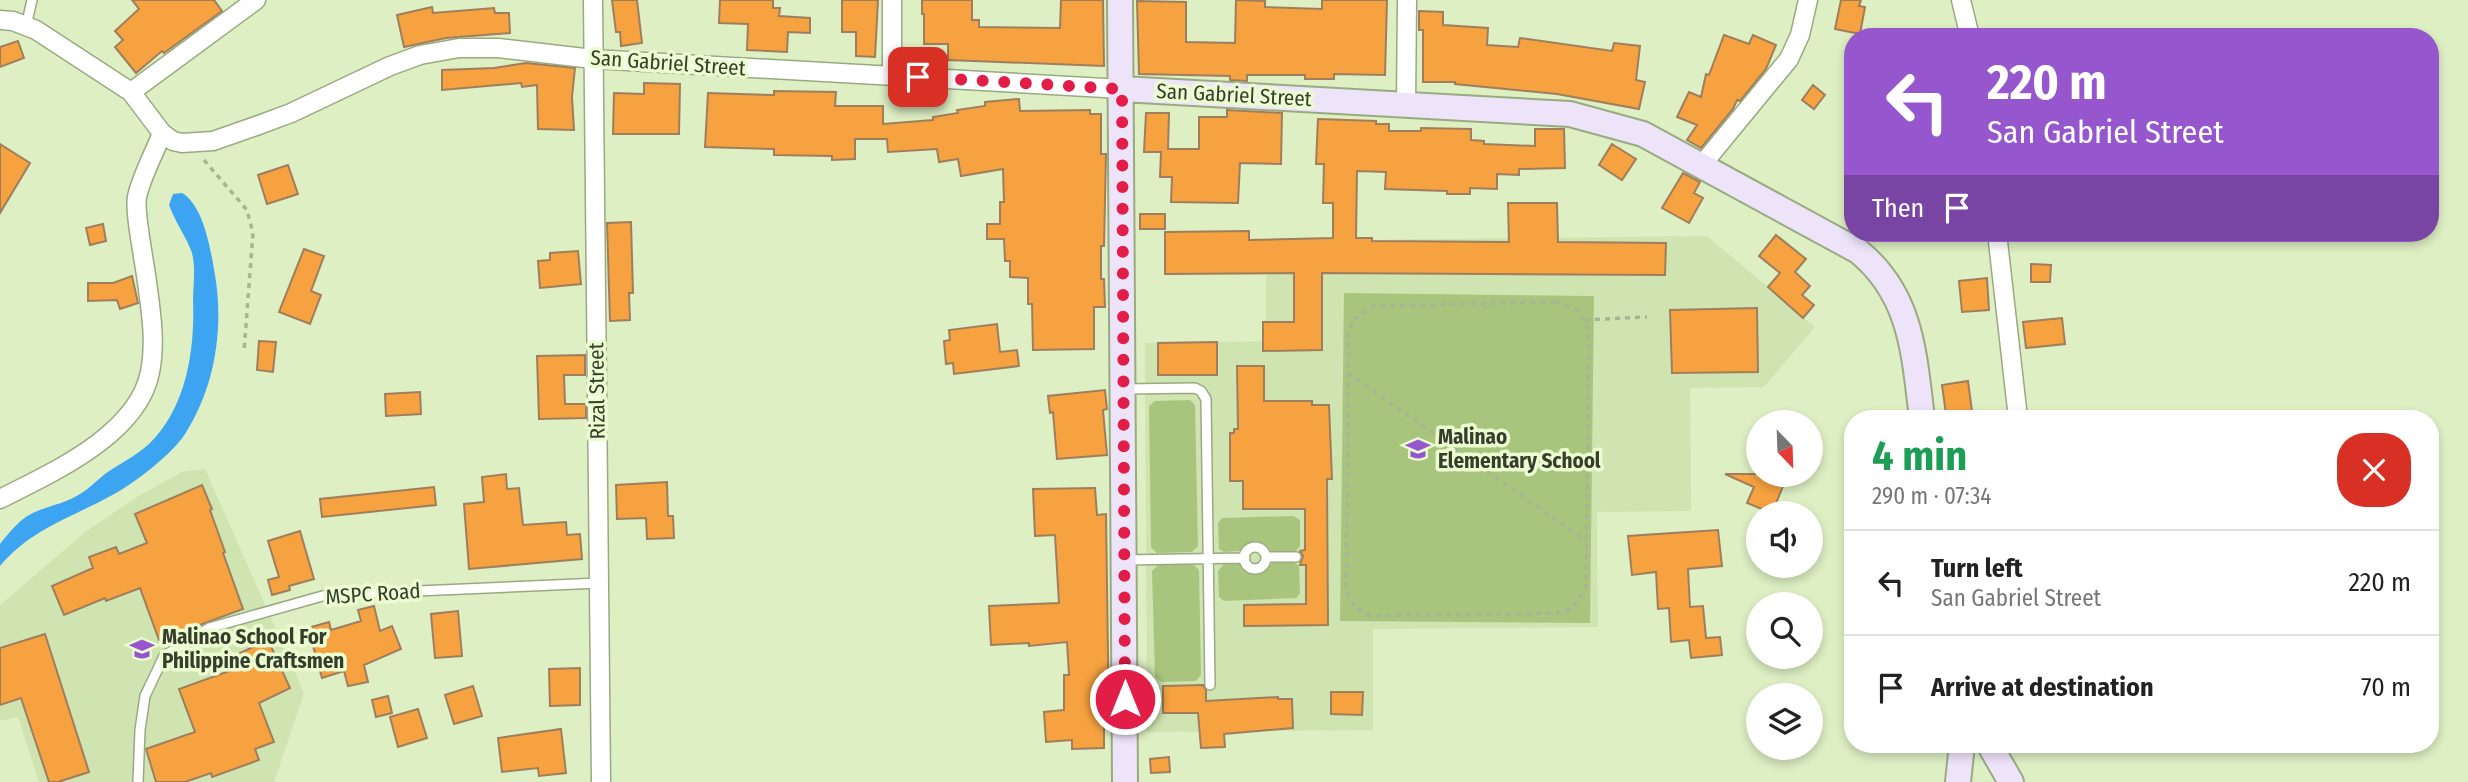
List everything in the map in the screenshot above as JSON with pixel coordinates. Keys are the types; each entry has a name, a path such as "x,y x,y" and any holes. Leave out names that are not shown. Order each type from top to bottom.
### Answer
{"street":[{"path":"131,92 256,0"},
{"name":"Rizal Street","path":"593,0 601,782"},
{"path":"891,0 892,76"},
{"path":"1120,0 1125,782"},
{"path":"1406,104 1407,0"},
{"path":"1701,166 1789,59 1800,35 1808,0"},
{"path":"1961,0 1968,28"},
{"path":"0,20 13,21 36,30 131,92 162,133 173,141 190,144"},
{"name":"San Gabriel Street","path":"190,144 213,141 280,117 420,55 459,48 498,48 593,59 1570,114 1643,134 1858,251 1876,265 1894,294 1912,336 1921,410"},
{"path":"0,499 61,469 96,446 125,418 141,395 150,374 154,337 136,198 162,133"},
{"path":"1998,242 2017,410"},
{"path":"1958,782 1961,753"},
{"path":"1994,753 2011,782"}],"lane":[{"path":"26,26 32,0"},
{"path":"1124,389 1195,388 1205,396 1210,685"},
{"path":"1255,547 1264,551 1266,557 1264,564 1255,568 1247,564 1245,558 1249,549 1255,547"},
{"path":"1266,557 1296,557"},
{"path":"1124,560 1245,558"},
{"name":"MSPC Road","path":"138,782 140,730 145,696 164,656 209,628 326,595 598,583"}],"path":[{"path":"190,144 237,197 251,221 253,233 244,351"},
{"path":"1556,302 1568,304 1585,320 1588,331 1586,586 1582,597 1574,607 1563,613 1370,616 1359,610 1346,591 1349,329 1354,318 1374,306 1556,302"},
{"path":"1585,320 1647,317"},
{"path":"1348,373 1586,541"}],"shaded area":[{"name":"Malinao Elementary School","path":"1707,236 1815,327 1764,387 1690,388 1691,511 1597,512 1598,627 1373,629 1373,730 1147,732 1145,343 1266,341 1266,241"},
{"path":"1344,293 1594,296 1590,623 1340,621"},
{"path":"1190,400 1195,405 1198,546 1192,552 1157,553 1151,547 1149,406 1155,401"},
{"name":"Malinao School For Philippine Craftsmen","path":"205,469 304,693 274,782 39,782 18,717 0,721 0,605 84,533 137,497 182,472"},
{"path":"1293,516 1300,520 1300,546 1296,551 1271,552 1260,541 1251,542 1239,551 1224,552 1219,549 1218,523 1222,518"},
{"path":"1272,563 1295,563 1299,566 1300,593 1296,598 1224,601 1219,597 1218,571 1224,564 1240,564 1247,572 1256,574"},
{"path":"1158,565 1194,565 1199,570 1201,675 1196,681 1161,682 1155,677 1152,571"}],"water":[{"path":"182,193 190,199 201,218 218,295 215,357 204,397 195,416 179,442 143,475 116,493 40,532 0,566 0,544 18,523 31,514 86,490 149,444 172,414 186,378 193,320 192,253 169,205 173,194"}],"building":[{"path":"132,0 214,0 222,11 164,53 162,51 136,73 115,47 123,40 115,31 139,9"},
{"path":"612,0 637,0 642,43 621,46 620,32 616,32"},
{"path":"720,0 773,0 773,8 780,8 779,16 810,18 810,33 788,32 787,52 747,50 748,24 719,23"},
{"path":"842,0 878,0 875,57 856,56 856,32 842,32"},
{"path":"922,0 972,0 972,20 979,20 979,27 1060,28 1061,0 1103,0 1104,66 948,60 948,44 924,44"},
{"path":"1236,0 1265,1 1265,7 1322,9 1322,0 1387,0 1385,75 1334,74 1334,79 1305,79 1305,75 1247,75 1247,81 1230,80 1230,76 1139,74 1137,1 1186,2 1186,42 1235,43"},
{"path":"1841,0 1861,0 1859,6 1865,7 1861,28 1844,28 1844,31 1835,29"},
{"path":"432,7 433,13 494,8 495,13 509,13 510,33 446,38 404,47 397,15"},
{"path":"1419,11 1443,12 1443,25 1488,28 1487,45 1518,47 1520,38 1612,51 1614,43 1640,46 1636,80 1645,82 1639,109 1557,94 1455,82 1423,82 1423,30 1419,30"},
{"path":"1724,35 1749,44 1753,35 1776,45 1766,69 1740,101 1737,100 1733,109 1701,148 1687,140 1697,125 1677,117 1689,92 1701,97 1706,74 1709,75"},
{"path":"18,41 24,58 0,67 0,47"},
{"path":"526,63 575,68 572,97 574,130 538,129 537,85 522,87 521,83 442,90 442,70 494,68"},
{"path":"644,83 680,84 679,134 613,134 614,93 644,94"},
{"path":"1813,85 1825,95 1814,109 1802,100"},
{"path":"774,91 836,92 835,106 883,106 883,124 933,120 933,117 958,113 957,110 985,106 985,102 1019,99 1020,111 1090,110 1090,114 1101,114 1101,154 1106,154 1104,246 1101,246 1101,279 1104,279 1105,307 1094,307 1094,349 1033,350 1032,304 1028,304 1028,278 1010,277 1010,261 1005,261 1004,239 987,239 987,224 1000,224 1000,202 1004,202 1003,169 961,176 958,159 939,162 937,149 888,152 887,139 855,139 855,159 832,160 832,156 774,155 774,149 705,147 708,93 774,95"},
{"path":"1227,110 1282,113 1281,164 1240,163 1238,203 1171,202 1172,177 1160,177 1161,152 1144,152 1146,113 1169,113 1168,149 1199,149 1199,117 1227,117"},
{"path":"1318,119 1376,121 1376,124 1389,124 1389,131 1421,131 1421,128 1471,129 1471,140 1484,141 1484,144 1535,146 1535,129 1564,129 1565,168 1519,169 1519,175 1497,174 1497,189 1470,188 1470,194 1447,194 1447,191 1385,189 1386,172 1357,171 1356,238 1372,238 1372,241 1509,242 1508,203 1557,203 1558,242 1666,243 1665,275 1322,273 1322,350 1263,351 1263,322 1294,322 1294,273 1165,274 1165,232 1249,231 1249,240 1333,238 1333,203 1323,203 1324,164 1316,164"},
{"path":"0,144 30,163 0,213"},
{"path":"1612,144 1636,159 1622,180 1599,165"},
{"path":"288,165 298,194 267,204 258,175"},
{"path":"1683,173 1700,182 1694,193 1703,198 1689,223 1662,208"},
{"path":"1140,214 1165,214 1165,229 1140,229"},
{"path":"631,222 633,293 629,293 630,320 610,321 607,223"},
{"path":"103,224 106,241 90,245 86,228"},
{"path":"1776,235 1806,259 1795,272 1810,286 1802,295 1814,305 1803,318 1768,287 1780,273 1759,256"},
{"path":"304,249 324,256 311,291 321,295 310,324 279,312"},
{"path":"578,251 581,284 540,288 538,261 550,260 550,253"},
{"path":"2031,264 2051,265 2050,282 2031,282"},
{"path":"132,276 138,303 120,309 117,300 88,301 88,283 113,283"},
{"path":"1987,278 1989,310 1962,312 1959,281"},
{"path":"1757,308 1758,372 1672,373 1670,310"},
{"path":"2062,318 2065,344 2026,348 2023,322"},
{"path":"997,324 1000,352 1017,350 1019,366 954,374 953,363 946,364 944,341 950,340 949,330"},
{"path":"259,341 276,342 273,372 257,370"},
{"path":"1217,342 1217,375 1158,375 1158,343"},
{"path":"585,355 585,375 564,375 565,404 586,404 586,418 539,419 537,356"},
{"path":"1237,366 1264,366 1264,401 1312,401 1312,405 1329,405 1332,479 1327,479 1328,625 1244,626 1244,605 1306,604 1306,565 1300,565 1303,556 1300,551 1305,550 1305,509 1243,509 1243,481 1230,481 1230,433 1238,429"},
{"path":"1968,381 1972,410 1945,410 1942,385"},
{"path":"1105,390 1107,409 1103,410 1107,455 1057,459 1053,412 1050,413 1048,396"},
{"path":"420,392 421,414 386,416 385,394"},
{"path":"506,474 507,489 519,488 523,525 566,522 567,535 580,534 582,559 469,569 464,504 484,502 482,477"},
{"path":"1725,474 1746,474 1746,483"},
{"path":"667,482 668,516 673,516 674,538 647,539 646,518 617,519 616,485"},
{"path":"202,485 243,609 159,640 140,588 106,601 105,598 64,615 52,586 93,568 89,557 116,547 119,554 147,543 135,514"},
{"path":"434,487 436,505 322,517 320,499"},
{"path":"1754,487 1783,487 1777,501 1748,501"},
{"path":"1095,488 1097,515 1106,514 1109,724 1104,725 1104,748 1072,749 1072,740 1046,742 1044,712 1064,710 1064,675 1069,675 1067,642 1029,646 1029,643 991,645 989,606 1059,603 1055,535 1035,536 1033,489"},
{"path":"1718,530 1722,566 1688,569 1690,607 1703,606 1706,638 1720,637 1722,655 1691,658 1689,640 1671,642 1669,608 1658,609 1656,572 1632,575 1628,536"},
{"path":"300,531 314,579 289,586 290,590 272,595 268,580 279,577 268,541"},
{"path":"374,606 380,631 392,626 401,649 364,665 368,682 348,686 344,671 322,678 308,628 329,622 331,630 361,621 358,610"},
{"path":"458,611 462,656 435,658 431,614"},
{"path":"45,634 89,772 58,782 49,782 21,698 0,705 0,648"},
{"path":"268,640 290,688 259,703 274,742 255,749 259,760 212,777 211,773 185,782 156,782 146,749 195,732 179,689 246,665 240,653"},
{"path":"580,668 580,705 550,706 549,669"},
{"path":"1203,685 1206,701 1278,697 1292,699 1293,728 1224,734 1225,747 1201,748 1198,713 1163,713 1163,686"},
{"path":"473,686 482,716 454,724 445,695"},
{"path":"1331,692 1363,692 1362,715 1331,714"},
{"path":"388,696 392,713 376,717 372,700"},
{"path":"418,709 427,738 398,747 390,717"},
{"path":"561,729 566,773 539,776 538,768 502,772 498,738"},
{"path":"1169,757 1170,772 1151,773 1150,759"}],"place":[{"name":"Malinao Elementary School","path":"1418,449"},
{"name":"Malinao School For Philippine Craftsmen","path":"142,649"}],"route":[{"path":"918,77 1122,89 1125,699"}]}
